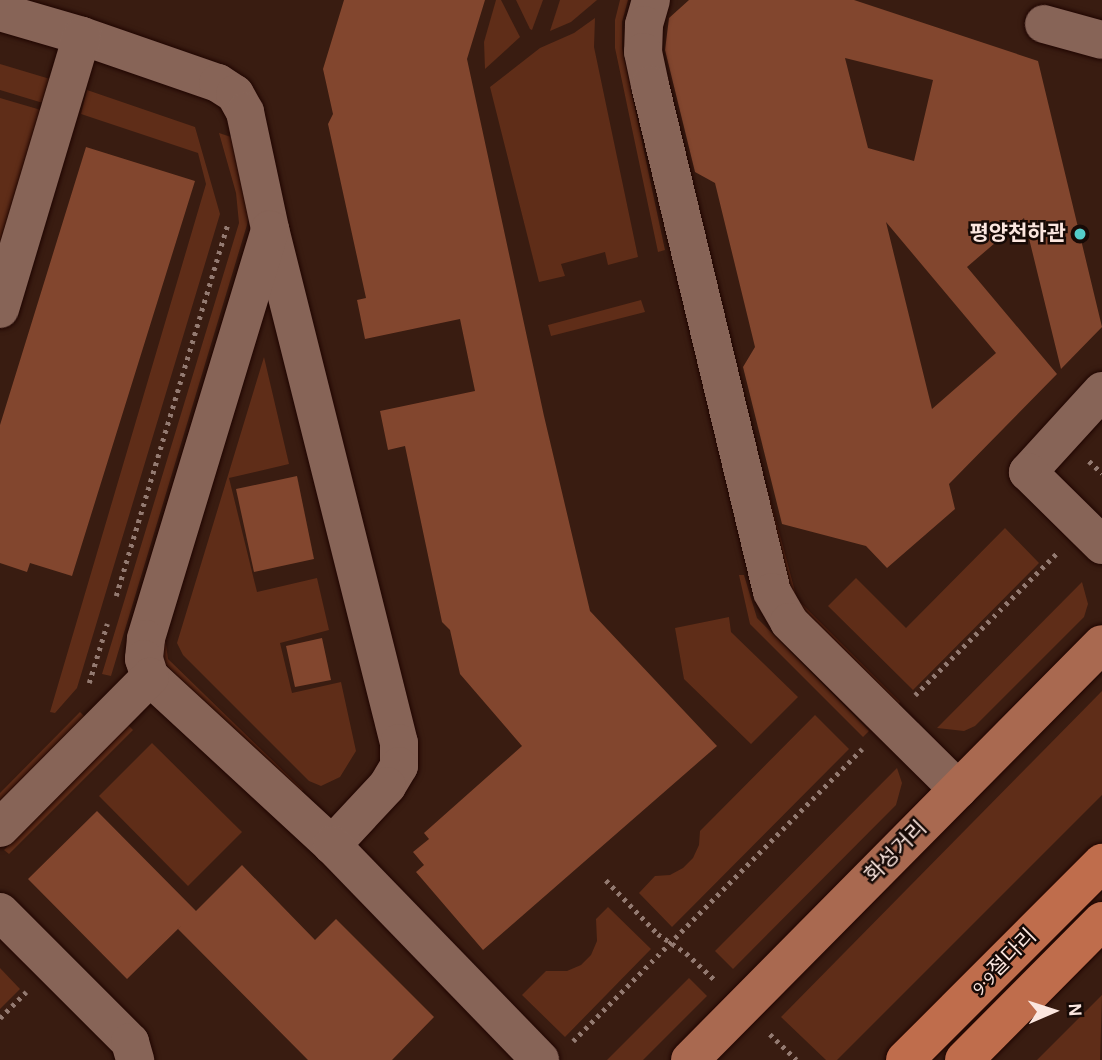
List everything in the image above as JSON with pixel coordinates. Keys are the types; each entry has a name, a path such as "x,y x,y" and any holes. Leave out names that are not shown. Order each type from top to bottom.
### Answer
{"highway":[{"name":"9·9절다리","path":"905,1060 1102,863"},
{"name":"9·9절다리","path":"964,1060 1102,921"}],"main road":[{"name":"화성거리","path":"690,1060 1102,644"}],"street":[{"path":"651,0 645,25 643,52 772,592 789,622 958,789"},
{"path":"0,12 82,36 218,83 235,93 245,112 270,229 399,743 399,766 387,786 332,845"},
{"path":"1045,24 1102,40"},
{"path":"0,309 82,36"},
{"path":"270,229 146,639 144,659 150,677 332,845 552,1055"},
{"path":"1093,536 1028,472 1102,391"},
{"path":"0,828 150,677"},
{"path":"0,912 130,1042 135,1060"}],"path":[{"path":"113,604 229,218"},
{"path":"552,1055 670,943 889,721 1093,536"},
{"path":"87,688 109,618"},
{"path":"606,880 797,1060"},
{"path":"0,1018 32,986"}],"shaded area":[{"path":"496,0 501,0 520,37 485,69 484,42"},
{"path":"516,0 543,0 532,30 530,29"},
{"path":"560,0 597,0 571,22 550,31"},
{"path":"620,0 628,0 622,22 622,48 665,250 658,252 615,48 615,20"},
{"path":"595,18 594,47 638,257 608,265 605,252 561,264 565,276 539,282 490,87 540,48 574,33"},
{"path":"0,64 50,79 43,103 0,90"},
{"path":"87,90 195,127 220,214 77,688 55,713 50,712 206,184 198,153 81,114"},
{"path":"0,98 41,110 0,247"},
{"path":"219,133 231,137 249,215 111,676 102,674 239,223 236,193"},
{"path":"641,300 645,312 551,336 548,325"},
{"path":"264,357 289,464 229,478 257,592 317,578 329,630 280,643 292,693 341,682 356,751 340,777 321,786 309,781 183,655 177,643"},
{"path":"767,487 797,599 900,702 896,707 796,607 761,489"},
{"path":"1005,528 1039,563 913,690 828,606 856,578 906,628"},
{"path":"739,575 744,575 757,618 869,731 863,737 750,624"},
{"path":"1082,582 1088,604 1084,617 975,726 964,731 937,728"},
{"path":"729,617 731,632 798,697 751,744 684,679 675,628"},
{"path":"165,637 168,659 303,790 299,794 163,662"},
{"path":"1102,691 1102,795 837,1060 826,1060 781,1017"},
{"path":"80,712 85,717 0,803 0,793"},
{"path":"815,715 849,749 672,927 639,893 655,876 670,875 693,858 699,845 700,831"},
{"path":"128,725 133,730 9,854 4,850"},
{"path":"152,743 242,832 188,886 99,796"},
{"path":"897,768 902,783 896,805 733,969 715,951"},
{"path":"608,907 651,949 565,1037 522,995 546,971 567,971 581,965 591,955 597,941 596,919"},
{"path":"0,968 20,989 0,1009"},
{"path":"689,978 707,996 643,1060 607,1060"},
{"path":"1102,995 1100,1060 1037,1060"}],"building":[{"path":"344,0 485,0 467,59 544,416 590,611 717,746 483,950 416,872 424,865 413,852 429,839 424,833 522,746 460,674 450,630 442,622 405,446 388,450 380,411 475,391 460,319 365,339 357,300 366,298 328,124 333,114 323,69"},
{"path":"689,0 854,0 1038,61 1102,327 1061,369 1024,218 967,267 1057,374 949,484 955,509 887,568 866,546 782,524 743,367 755,347 715,183 695,172 665,50 669,18","holes":["845,58 933,80 914,161 868,148","886,222 996,353 932,409"]},
{"path":"86,147 195,181 72,576 30,563 27,572 0,563 0,425"},
{"path":"297,476 314,559 254,572 236,489"},
{"path":"322,638 331,680 295,687 286,646"},
{"path":"97,811 196,911 242,865 315,940 336,919 434,1017 392,1060 308,1060 178,929 182,925 127,979 28,879"}],"place":[{"name":"평양천하관","path":"1080,234"}]}
